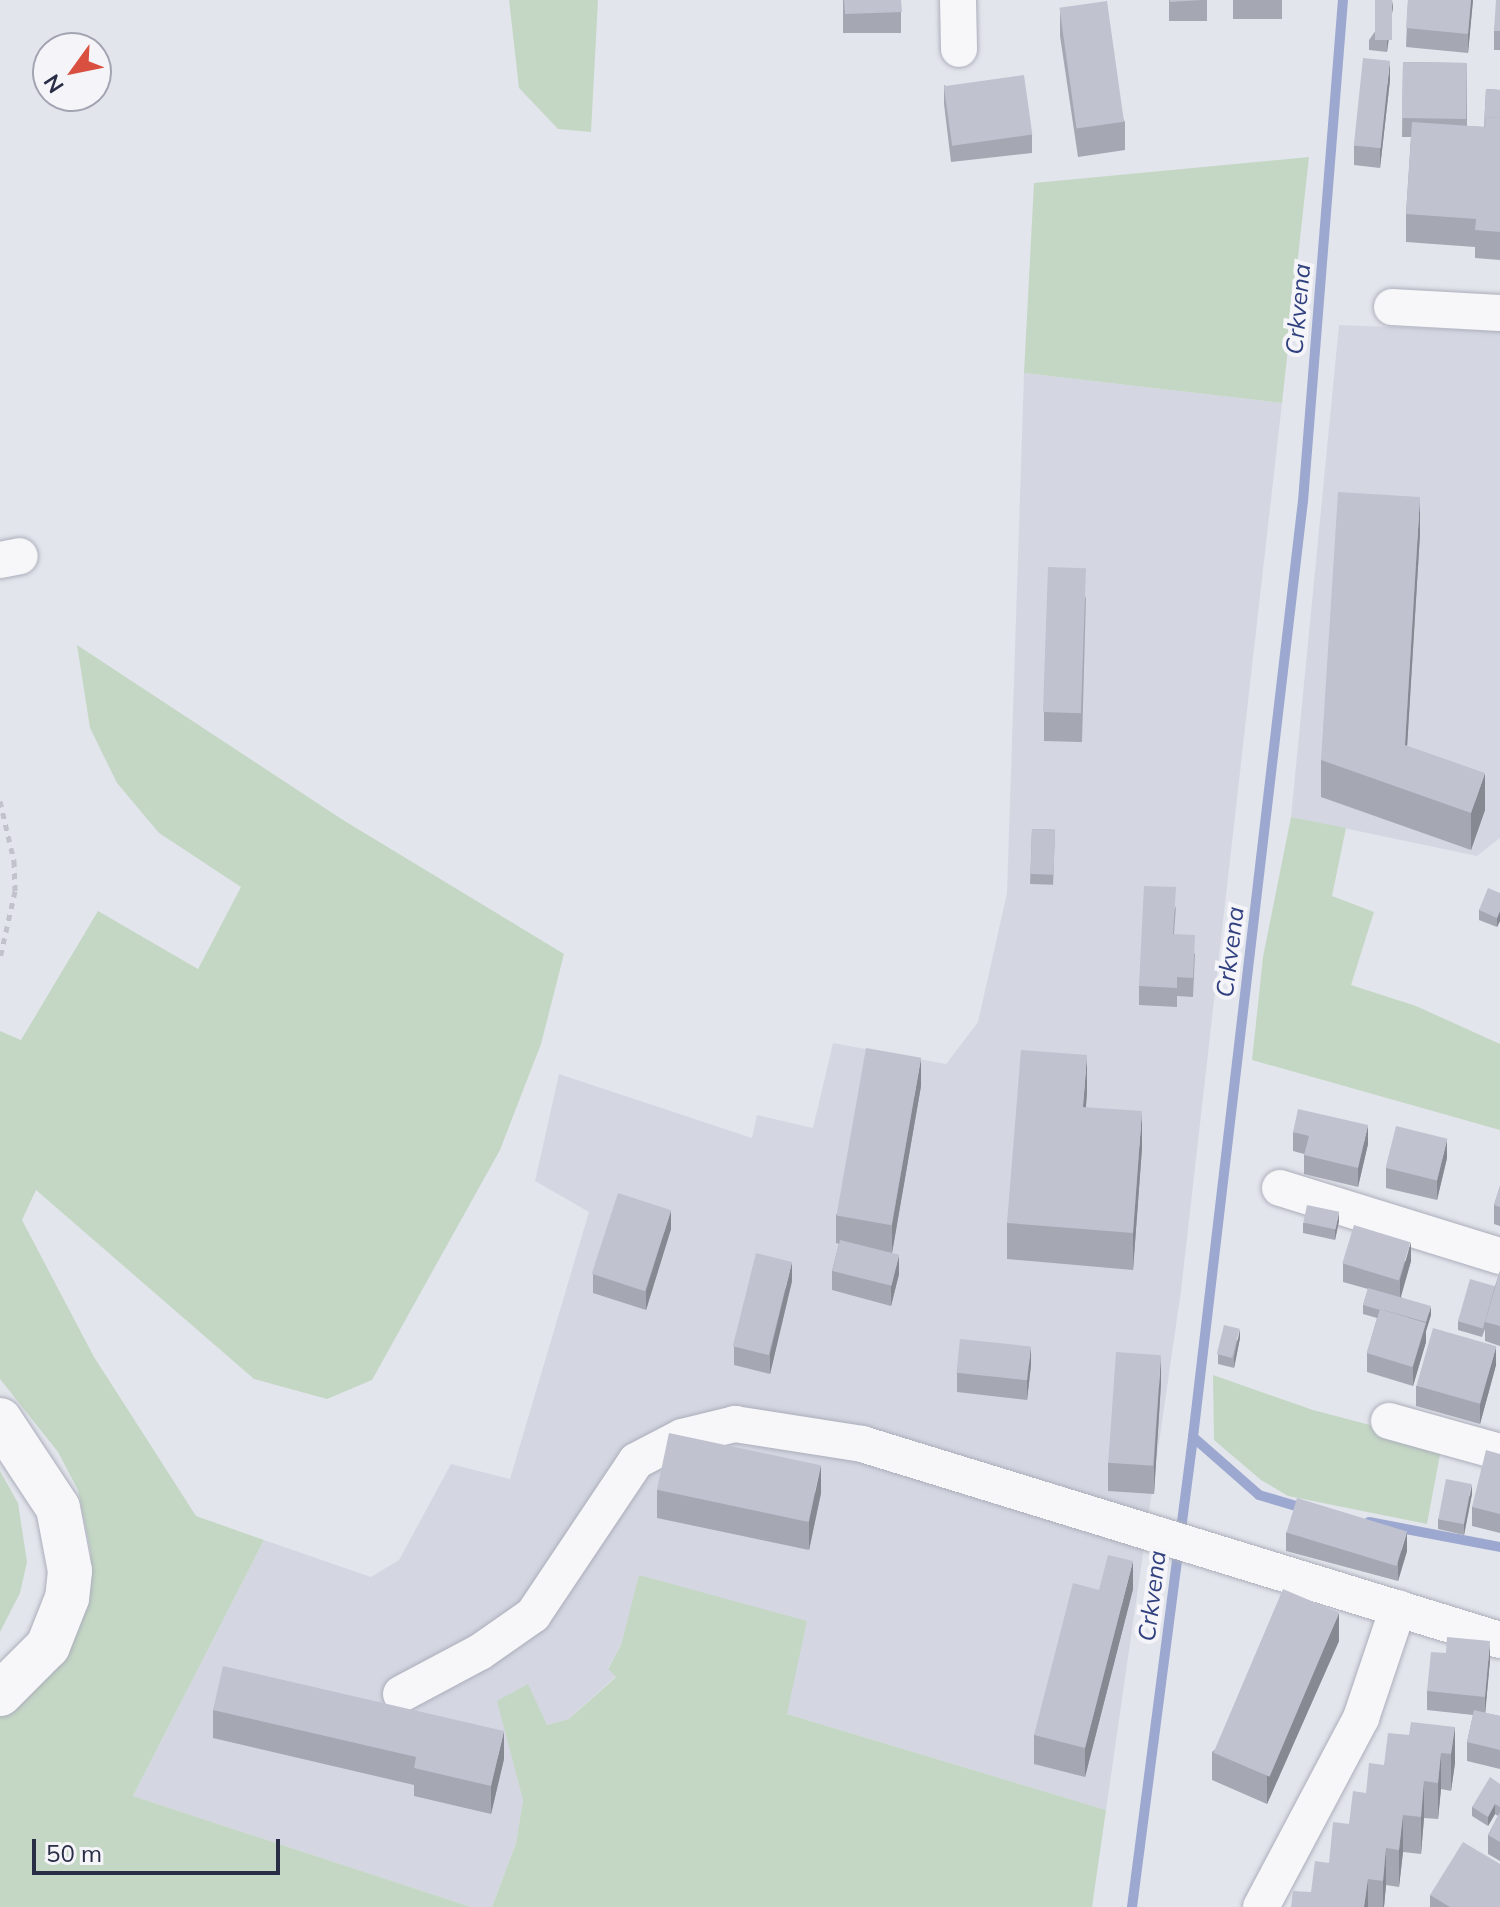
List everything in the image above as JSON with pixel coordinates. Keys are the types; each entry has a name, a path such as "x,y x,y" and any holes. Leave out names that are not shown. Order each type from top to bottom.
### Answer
{"street":[{"path":"958,0 959,49"},
{"path":"1392,307 1500,313"},
{"path":"1280,1188 1500,1256"},
{"path":"0,1420 58,1508 70,1571 67,1598 48,1646 0,1694"},
{"path":"1389,1421 1500,1452"},
{"path":"401,1694 480,1652 533,1615 636,1461 682,1437 735,1424 862,1444 1131,1524 1500,1640"},
{"path":"1261,1907 1361,1718 1398,1608"}],"path":[{"path":"0,801 14,861 15,891 0,958"}],"shaded area":[{"path":"1339,325 1500,331 1500,838 1477,856 1291,817"},
{"path":"1024,373 1282,403 1181,1291 1106,1810 787,1714 640,1575 621,1645 608,1668 616,1676 569,1719 547,1725 498,1701 523,1800 516,1843 492,1907 471,1907 133,1796 264,1540 371,1577 399,1560 451,1464 510,1479 589,1212 535,1181 559,1074 752,1138 757,1115 813,1128 833,1043 946,1064 978,1022 1007,893"}],"green space":[{"path":"509,0 598,0 591,132 558,129 519,88"},
{"path":"1309,157 1282,403 1024,373 1034,183"},
{"path":"77,645 343,820 564,954 541,1044 500,1150 372,1380 327,1399 254,1379 36,1190 22,1220 94,1357 196,1516 264,1540 133,1796 471,1907 0,1907 0,1711 86,1597 91,1553 78,1490 58,1452 0,1379 0,1031 21,1040 98,911 198,969 241,887 159,833 117,783 90,728"},
{"path":"1291,817 1346,828 1332,896 1374,912 1351,985 1416,1006 1500,1044 1500,1130 1252,1060 1263,957"},
{"path":"1213,1375 1313,1410 1442,1444 1427,1524 1288,1496 1261,1480 1214,1440"},
{"path":"0,1471 18,1503 27,1562 20,1593 0,1632"},
{"path":"639,1575 807,1621 787,1714 1106,1810 1092,1907 492,1907 516,1843 523,1800 497,1701 528,1684 547,1725 569,1719 616,1677 608,1669 621,1645"}],"building":[{"path":"844,0 901,0 902,12 845,14"},
{"path":"1375,0 1392,0 1392,40 1375,40"},
{"path":"1408,0 1471,0 1468,34 1406,28"},
{"path":"1496,0 1500,0 1500,31 1494,31"},
{"path":"1107,1 1124,122 1076,128 1059,8"},
{"path":"1363,58 1390,61 1381,148 1354,146"},
{"path":"1403,62 1467,63 1466,119 1402,118"},
{"path":"1024,75 1032,134 952,146 944,86"},
{"path":"1486,89 1500,90 1500,118 1486,117 1484,126"},
{"path":"1486,117 1500,118 1500,232 1475,230 1476,219 1406,214 1412,122 1485,127"},
{"path":"1338,492 1420,497 1405,745 1485,773 1471,813 1321,760"},
{"path":"1048,567 1086,568 1081,713 1043,712"},
{"path":"1032,829 1055,830 1053,875 1030,874"},
{"path":"1144,886 1176,887 1173,934 1195,935 1193,978 1177,977 1177,988 1139,986"},
{"path":"1488,888 1500,893 1497,918 1479,910"},
{"path":"866,1048 921,1058 892,1225 836,1215"},
{"path":"1021,1050 1087,1055 1083,1107 1142,1111 1133,1233 1007,1223"},
{"path":"1298,1109 1368,1125 1358,1168 1304,1155 1309,1136 1293,1132"},
{"path":"1396,1126 1447,1139 1437,1181 1386,1168"},
{"path":"1500,1186 1500,1207 1494,1205"},
{"path":"618,1193 671,1210 645,1291 592,1274"},
{"path":"1307,1205 1339,1212 1336,1229 1303,1223"},
{"path":"1354,1225 1410,1242 1399,1281 1342,1263"},
{"path":"840,1240 899,1255 891,1286 832,1271"},
{"path":"756,1253 792,1262 769,1355 733,1346"},
{"path":"1500,1271 1500,1326 1485,1322"},
{"path":"1470,1279 1495,1286 1483,1328 1458,1321"},
{"path":"1368,1288 1431,1306 1426,1322 1363,1305"},
{"path":"1380,1309 1426,1323 1412,1367 1367,1353"},
{"path":"1224,1325 1240,1329 1232,1358 1217,1354"},
{"path":"1433,1328 1496,1346 1480,1404 1416,1386"},
{"path":"960,1339 1031,1346 1027,1380 956,1373"},
{"path":"1116,1352 1161,1355 1153,1466 1108,1463"},
{"path":"669,1433 821,1465 809,1522 657,1490"},
{"path":"1486,1450 1500,1454 1500,1514 1472,1507"},
{"path":"1446,1479 1472,1484 1464,1524 1438,1519"},
{"path":"1297,1498 1407,1532 1396,1566 1286,1532"},
{"path":"1108,1555 1133,1561 1085,1748 1034,1735 1073,1583 1099,1590"},
{"path":"1283,1589 1339,1613 1270,1777 1213,1753"},
{"path":"1447,1637 1490,1641 1485,1697 1427,1691 1431,1652 1446,1653"},
{"path":"223,1666 504,1731 491,1786 414,1768 416,1757 213,1710"},
{"path":"1474,1710 1500,1716 1500,1750 1467,1742"},
{"path":"1411,1722 1455,1727 1451,1754 1441,1753 1438,1783 1424,1781 1421,1817 1403,1815 1399,1850 1386,1848 1383,1881 1368,1879 1364,1907 1291,1907 1293,1891 1311,1892 1315,1861 1329,1863 1333,1822 1349,1824 1353,1791 1366,1793 1369,1763 1384,1765 1388,1733 1409,1735"},
{"path":"1490,1777 1500,1784 1500,1807 1495,1804 1488,1817 1472,1807"},
{"path":"1500,1812 1500,1842 1488,1835"},
{"path":"1463,1842 1500,1864 1500,1907 1450,1907 1430,1895"}],"waterway":[{"name":"Crkvena","path":"1132,1907 1193,1437 1303,501 1343,0"},
{"path":"1193,1437 1259,1495 1306,1509"},
{"path":"1369,1522 1500,1547"}]}
